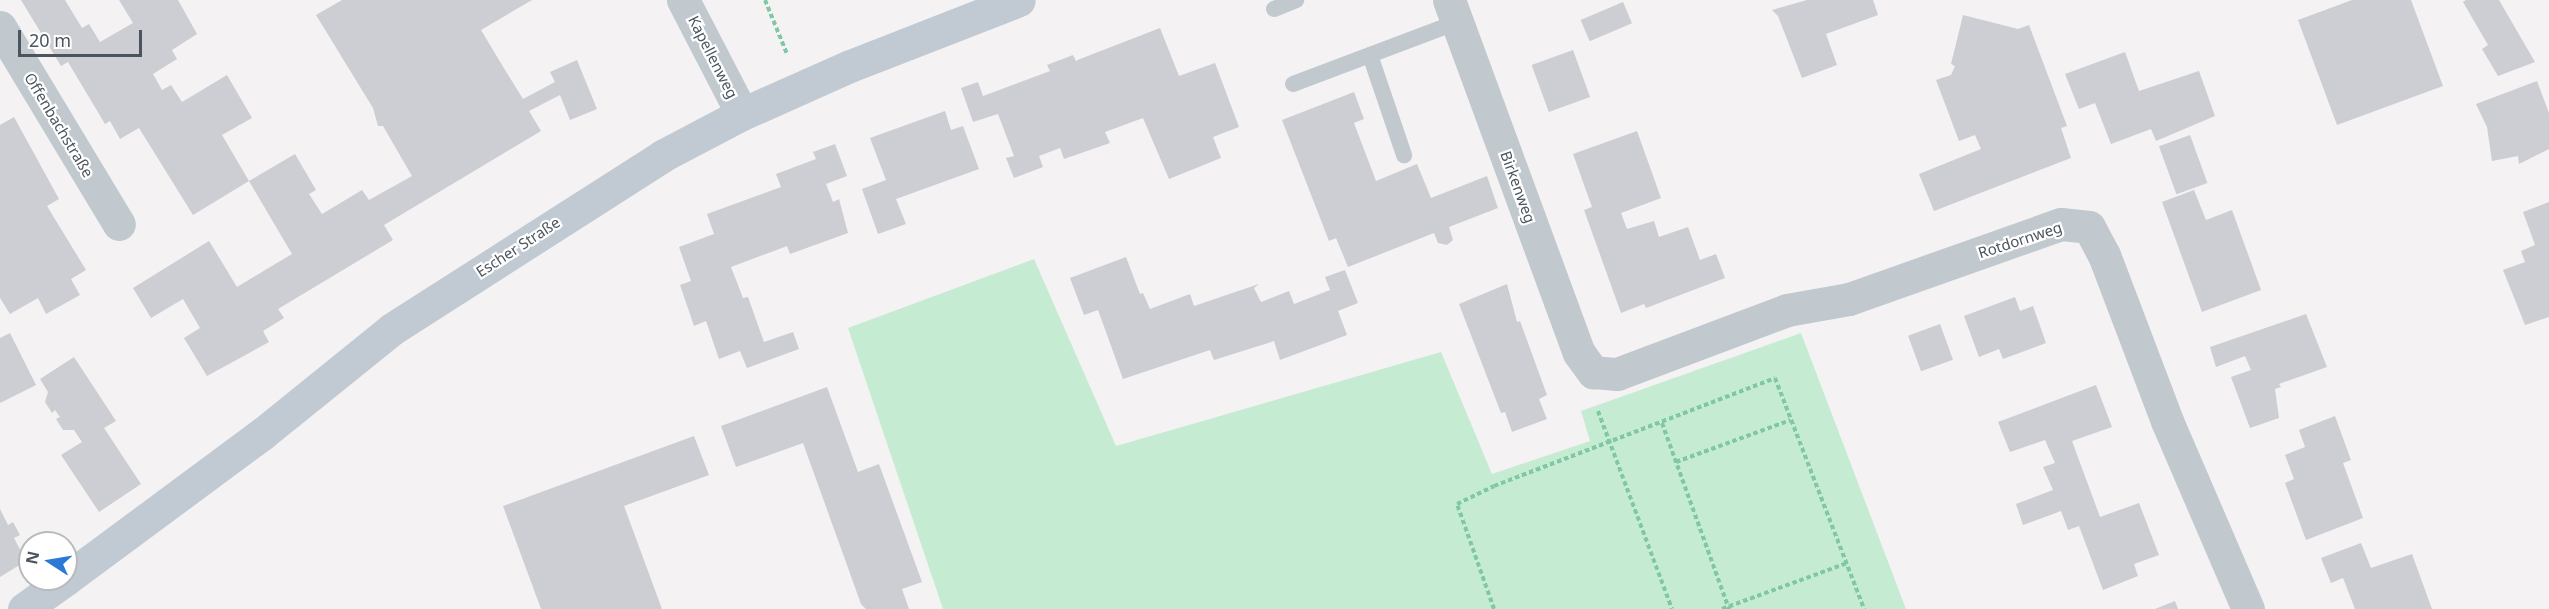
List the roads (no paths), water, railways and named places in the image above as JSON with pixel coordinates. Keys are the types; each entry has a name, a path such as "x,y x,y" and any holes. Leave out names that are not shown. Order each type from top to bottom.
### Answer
{"main road":[{"name":"Escher Straße","path":"78,570 262,434 392,328 579,207 742,114 1019,0"},
{"name":"Escher Straße","path":"24,609 49,591"}],"street":[{"name":"Kapellenweg","path":"683,0 742,114"},
{"name":"Birkenweg","path":"1453,11 1579,353 1593,372"},
{"name":"Offenbachstraße","path":"0,27 119,224"},
{"name":"Rotdornweg","path":"1593,372 1617,374 1787,310 1849,299 2061,224 2089,227 2104,255 2167,421 2248,609"}],"lane":[{"path":"1274,9 1296,0"},
{"path":"1293,84 1370,55 1453,11"},
{"path":"1370,55 1404,155"}]}
